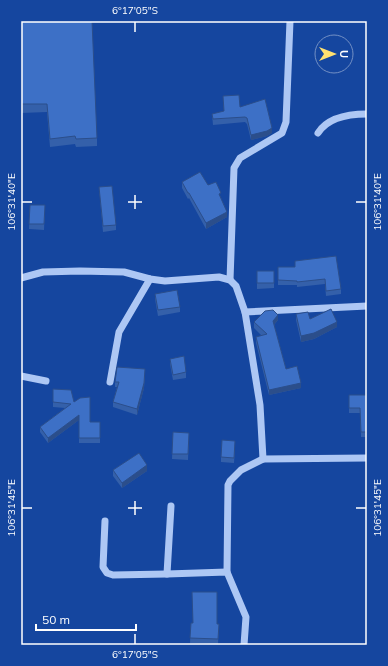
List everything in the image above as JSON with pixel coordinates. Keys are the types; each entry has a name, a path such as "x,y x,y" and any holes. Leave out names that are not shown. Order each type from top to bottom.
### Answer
{"street":[{"path":"230,280 234,168 240,158 282,133 286,122 290,21"},
{"path":"318,133 323,126 332,120 356,114 367,114"},
{"path":"21,278 42,272 80,271 124,272 150,279 165,281 219,277 230,280 236,286 246,312 260,405 263,459"},
{"path":"110,382 119,332 150,279"},
{"path":"246,312 367,306"},
{"path":"21,376 46,382"},
{"path":"244,645 246,617 227,572 228,485 230,481 241,470 263,459 367,458"},
{"path":"167,574 171,506"},
{"path":"105,522 103,567 107,574 227,572"}],"building":[{"path":"21,21 92,21 97,138 76,139 75,136 50,139 47,104 21,104"},
{"path":"239,95 240,107 265,99 272,128 267,131 251,135 247,118 245,117 213,119 212,114 224,111 223,96"},
{"path":"200,172 208,185 216,182 221,193 219,194 227,212 206,223 182,182"},
{"path":"112,186 116,225 103,226 99,187"},
{"path":"30,205 45,205 44,224 29,224"},
{"path":"336,256 341,289 326,291 325,279 297,282 278,280 278,267 295,267 295,261"},
{"path":"257,271 274,271 274,283 257,283"},
{"path":"177,290 180,307 158,310 155,294"},
{"path":"331,309 337,322 314,333 301,336 296,314 308,312 310,319"},
{"path":"273,310 278,315 273,321 286,369 297,366 301,383 269,390 256,337 267,334 254,322 265,311"},
{"path":"184,356 186,372 173,375 170,359"},
{"path":"117,367 145,369 144,383 137,409 113,402 119,382 115,382"},
{"path":"53,389 71,390 74,402 80,398 90,397 90,422 100,422 100,438 79,438 79,415 48,438 40,427 71,404 53,402"},
{"path":"349,395 367,395 367,432 361,432 360,408 349,408"},
{"path":"173,432 189,433 188,454 172,454"},
{"path":"222,440 235,441 234,458 221,457"},
{"path":"139,453 147,465 122,483 113,470"},
{"path":"192,592 217,592 217,624 219,624 218,639 190,638 191,623 193,623"}]}
